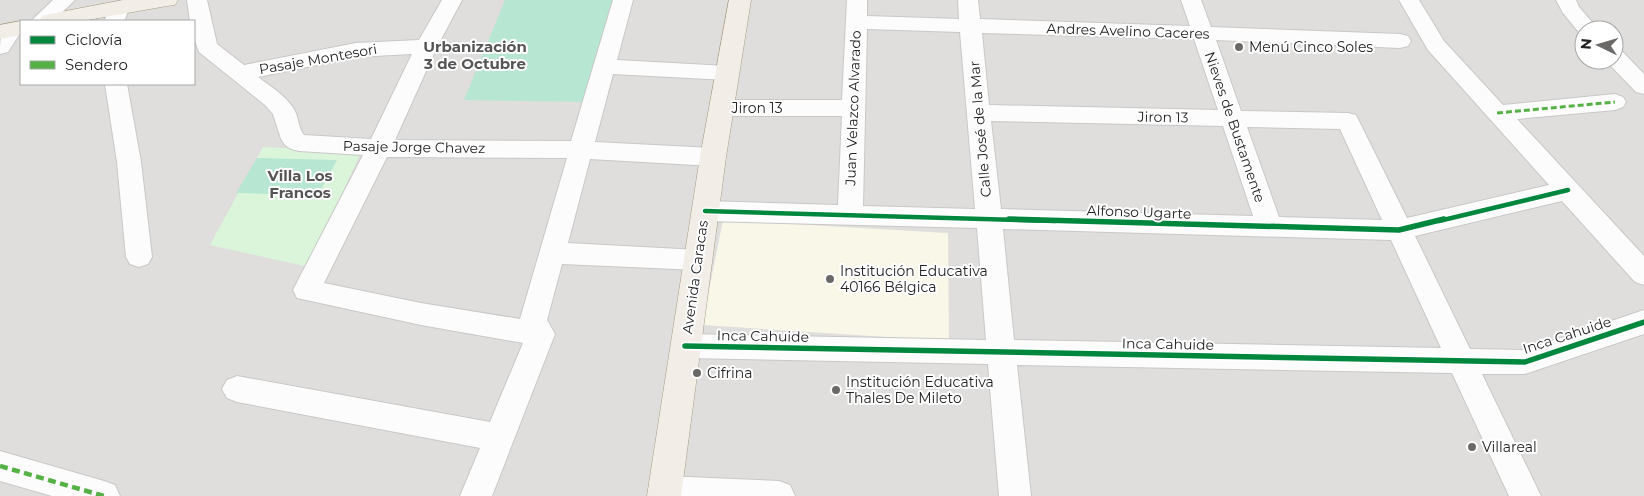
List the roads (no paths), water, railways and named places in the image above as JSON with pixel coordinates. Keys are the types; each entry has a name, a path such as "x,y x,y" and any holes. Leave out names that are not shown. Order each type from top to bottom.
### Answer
{"main road":[{"path":"60,20 117,14 167,0"},
{"name":"Avenida Caracas","path":"664,494 727,73 734,0"}],"street":[{"path":"42,20 65,0"},
{"name":"Pasaje Jorge Chavez","path":"197,0 207,47 262,90 279,106 284,112 287,126 293,139 298,143 379,148 580,150 713,157"},
{"path":"452,0 426,47 379,148 308,290 421,314 540,334"},
{"path":"476,496 540,334 533,320 624,0"},
{"name":"Calle José de la Mar","path":"968,0 1015,496"},
{"name":"Nieves de Bustamente","path":"1191,0 1270,227"},
{"path":"1409,0 1436,45 1644,274"},
{"path":"1566,0 1570,9 1579,20"},
{"name":"Andres Avelino Caceres","path":"856,11 970,26 1400,41"},
{"name":"Juan Velazco Alvarado","path":"850,215 856,11"},
{"name":"Pasaje Montesori","path":"240,74 356,50 426,47"},
{"path":"604,66 727,73"},
{"path":"1624,66 1644,87"},
{"path":"116,85 129,162 139,257"},
{"path":"1497,113 1615,102"},
{"name":"Jiron 13","path":"722,108 853,108"},
{"name":"Jiron 13","path":"978,113 1348,121 1399,230"},
{"name":"Alfonso Ugarte","path":"705,211 1399,230 1568,190"},
{"path":"1399,230 1526,496"},
{"path":"553,253 698,260"},
{"name":"Inca Cahuide","path":"685,346 1525,362 1644,322"},
{"path":"237,389 500,438"},
{"path":"0,466 104,496"},
{"path":"664,494 779,496"}],"place":[{"name":"Menú Cinco Soles","path":"1239,47"},
{"name":"Institución Educativa 40166 Bélgica","path":"830,279"},
{"name":"Cifrina","path":"697,373"},
{"name":"Institución Educativa Thales De Mileto","path":"836,390"},
{"name":"Villareal","path":"1472,447"}],"district":[{"name":"Urbanización 3 de Octubre","path":"475,54"},
{"name":"Villa Los Francos","path":"300,184"}]}
